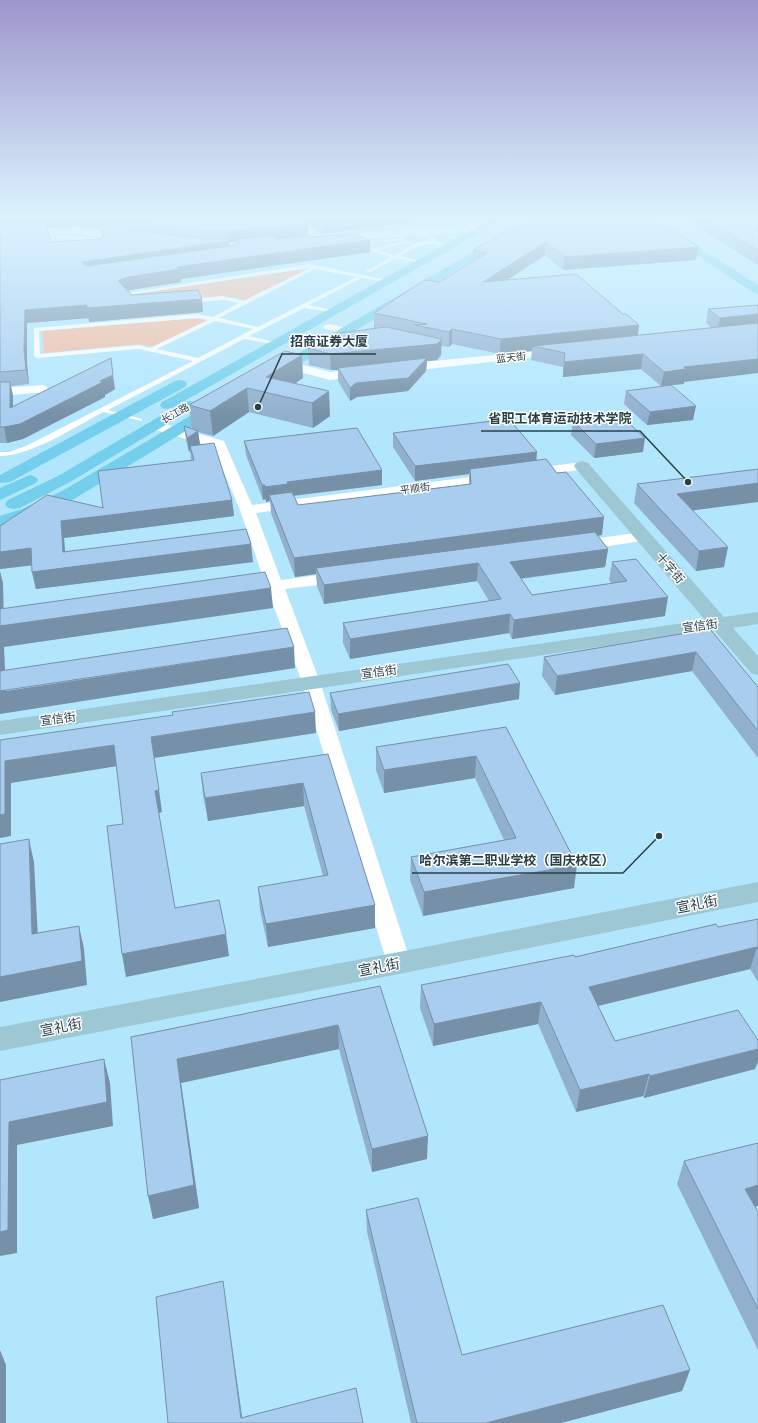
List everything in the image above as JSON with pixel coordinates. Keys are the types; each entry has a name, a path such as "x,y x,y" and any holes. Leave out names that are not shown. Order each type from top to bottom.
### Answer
{"main road":[{"path":"0,481 122,415 260,335 320,309 356,285"},
{"name":"长江路","path":"0,511 64,479 147,423 277,344 383,285"},
{"name":"长江路","path":"100,442 267,370 329,327 401,285"},
{"path":"267,370 288,365 425,285"},
{"path":"0,522 35,510 68,495 228,400"},
{"path":"0,495 42,474"}],"street":[{"path":"329,327 372,336"},
{"path":"450,351 489,359"},
{"name":"蓝天街","path":"394,369 568,351"},
{"path":"288,365 330,376 378,371"},
{"path":"0,392 42,389"},
{"path":"147,423 219,444 247,510 311,682 399,963"},
{"name":"平顺街","path":"247,510 582,466"},
{"name":"十字街","path":"582,466 758,669"},
{"path":"565,548 643,537"},
{"path":"274,586 361,575"},
{"name":"宣信街","path":"0,728 758,618"},
{"name":"宣礼街","path":"0,1039 399,963 758,892"}],"lane":[{"path":"134,305 124,294 181,285"},
{"path":"152,350 279,285"},
{"path":"0,454 9,454 28,448 243,337 260,335 303,306 343,285"},
{"path":"178,301 224,298 244,303"},
{"path":"303,306 335,312"},
{"path":"198,360 139,347 37,356 36,329 198,316 214,319 260,335 277,344"},
{"path":"243,337 260,335"},
{"path":"102,410 147,423"}],"shaded area":[{"path":"181,285 278,285 248,301 234,297 141,304 130,293"},
{"path":"196,318 208,321 155,347 139,344 44,353 42,331"}],"building":[{"path":"0,285 122,285 132,295 198,290 202,299 87,308 87,305 25,310 24,350 26,370 0,372"},
{"path":"417,285 589,285 623,314 626,314 639,325 501,339 452,329 449,332 415,325 427,324 374,313"},
{"path":"758,305 758,314 720,318 708,309"},
{"path":"758,323 758,359 684,367 686,369 664,372 643,354 564,362 565,353 533,346"},
{"path":"386,327 442,339 437,344 330,354 308,348 332,334"},
{"path":"285,351 302,355 266,377 329,391 312,403 247,388 210,411 189,405"},
{"path":"111,358 113,375 100,381 103,382 20,424 0,427 0,382 10,382 10,408"},
{"path":"427,358 408,378 356,383 350,388 338,368"},
{"path":"671,385 696,406 650,412 626,391"},
{"path":"620,415 645,438 596,444 573,421"},
{"path":"509,419 537,452 415,466 393,433"},
{"path":"184,426 198,431 187,438"},
{"path":"357,428 382,470 287,482 288,484 265,487 265,485 262,485 244,441"},
{"path":"214,443 232,500 61,521 63,552 246,529 251,544 32,572 31,548 0,552 0,526 47,495 103,508 98,471 194,460 190,446"},
{"path":"546,459 557,473 566,472 604,517 294,558 269,495 292,492 298,505 471,484 470,469"},
{"path":"758,469 758,483 677,494 728,547 699,551 637,484"},
{"path":"595,532 608,549 510,562 532,595 627,581 612,562 636,559 668,597 514,620 510,614 350,639 343,623 501,599 478,563 324,585 316,568"},
{"path":"265,572 271,588 0,626 0,609"},
{"path":"287,628 294,647 0,691 0,671"},
{"path":"710,629 758,687 758,731 696,652 557,676 544,657"},
{"path":"508,664 520,683 338,714 330,693"},
{"path":"309,692 315,712 151,737 159,790 155,791 175,908 219,900 226,934 122,954 107,826 123,824 114,745 5,761 5,814 0,815 0,740 173,715 172,712"},
{"path":"506,727 577,865 424,892 411,857 516,838 476,756 384,770 376,747"},
{"path":"328,754 375,905 266,924 258,887 328,875 303,783 205,798 201,773"},
{"path":"29,839 32,934 79,926 82,961 0,977 0,844"},
{"path":"758,919 758,949 757,947 589,987 615,1041 738,1010 758,1040 758,1049 650,1076 649,1074 580,1090 541,1002 434,1024 421,985 574,955 575,957 716,924 718,927"},
{"path":"380,986 428,1136 372,1149 338,1025 177,1059 194,1185 148,1196 131,1037"},
{"path":"104,1059 107,1102 9,1122 8,1230 0,1232 0,1080"},
{"path":"758,1143 758,1185 745,1189 758,1212 758,1309 684,1161"},
{"path":"418,1198 462,1355 663,1305 690,1370 486,1423 417,1423 366,1210"},
{"path":"223,1281 241,1418 356,1388 363,1423 168,1423 156,1297"}],"place":[{"name":"招商证券大厦","path":"258,407"},
{"name":"省职工体育运动技术学院","path":"688,482"},
{"name":"哈尔滨第二职业学校（国庆校区）","path":"659,836"}]}
